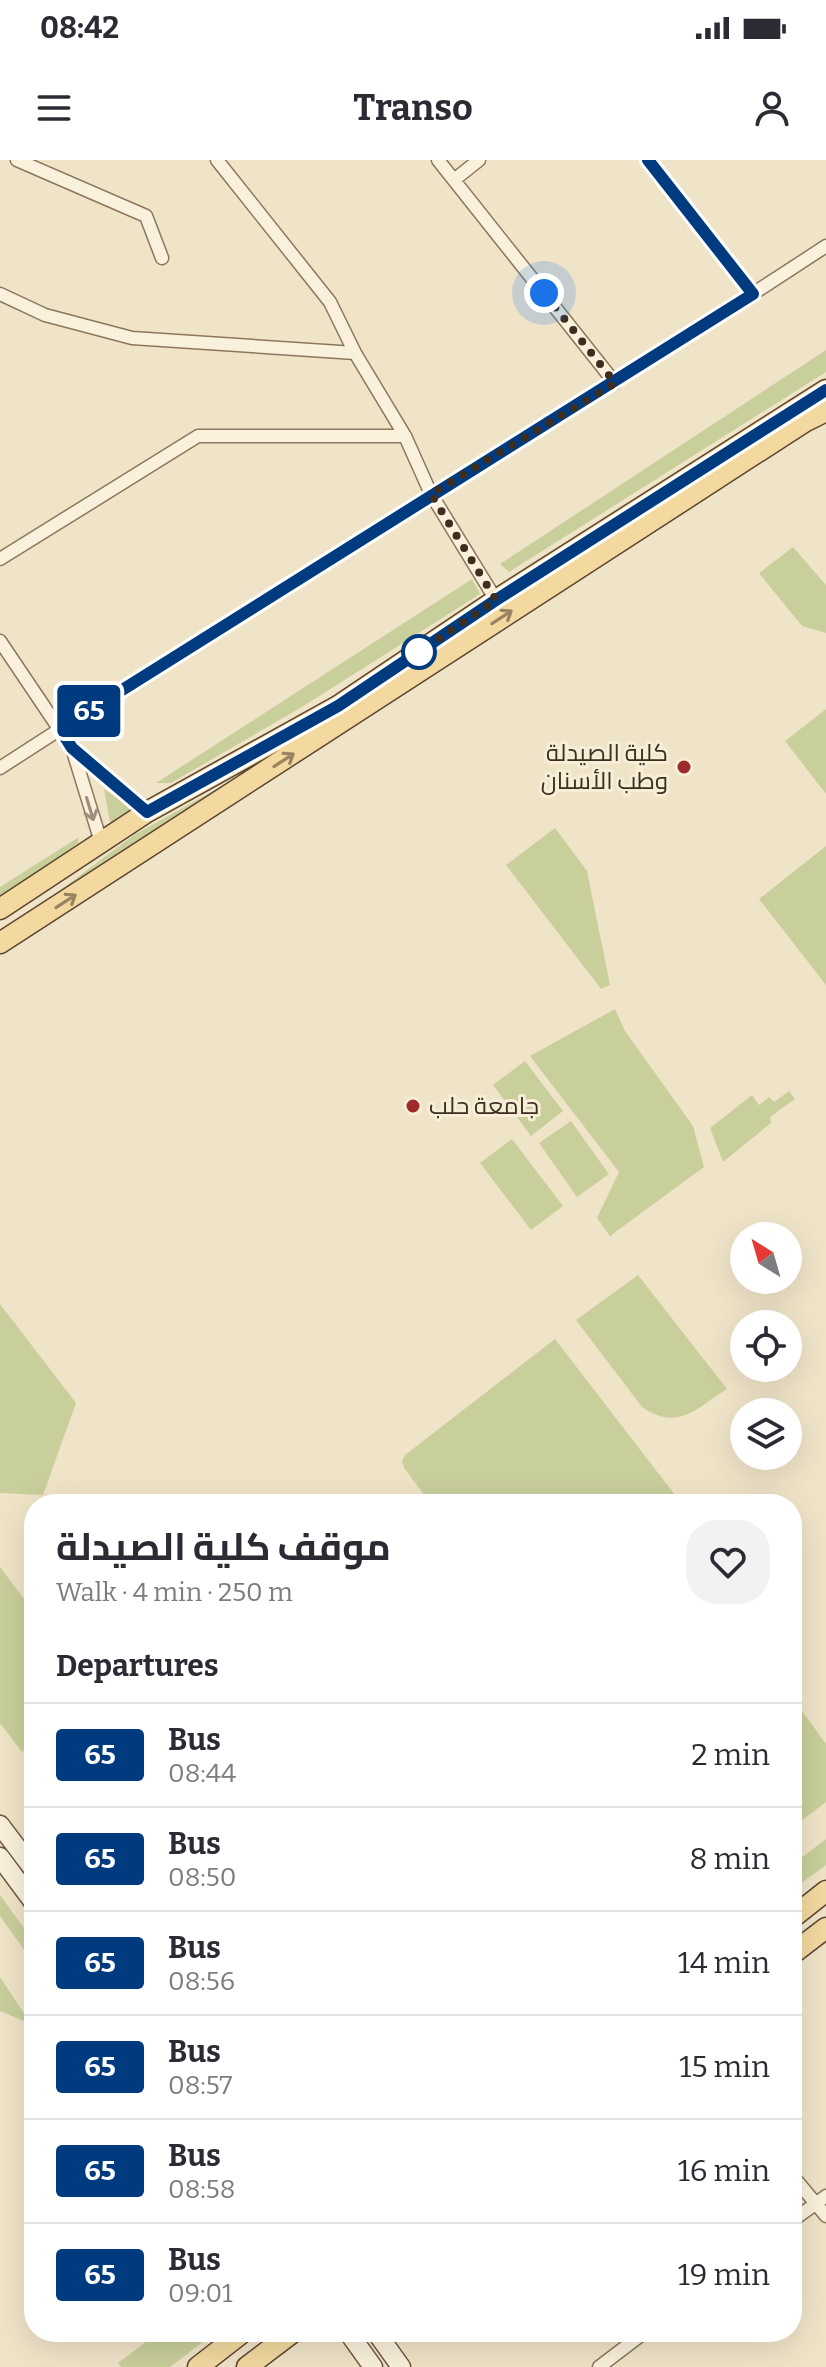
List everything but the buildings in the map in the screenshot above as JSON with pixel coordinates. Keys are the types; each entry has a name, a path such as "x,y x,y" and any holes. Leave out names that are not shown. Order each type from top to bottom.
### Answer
{"main road":[{"path":"0,909 147,812 338,706 496,600 826,390"},
{"path":"0,943 826,411"},
{"path":"0,1825 24,1857"},
{"path":"0,1857 24,1889"},
{"path":"802,1910 826,1891"},
{"path":"802,1946 826,1928"},
{"path":"198,2367 230,2342"},
{"path":"247,2367 280,2342"},
{"path":"355,2342 373,2367"},
{"path":"383,2342 401,2367"}],"street":[{"path":"17,160 146,216 162,258"},
{"path":"217,160 330,302 355,353 405,436 431,494 496,600"},
{"path":"438,160 615,383"},
{"path":"454,180 479,160"},
{"path":"648,160 753,294"},
{"path":"0,768 431,494 615,383 826,246"},
{"path":"0,294 45,315 132,338 355,353"},
{"path":"0,559 198,436 405,436"},
{"path":"0,641 72,748 101,842"},
{"path":"72,748 147,812"},
{"path":"802,2184 821,2200 826,2216"},
{"path":"802,2214 821,2200"},
{"path":"599,2367 632,2342"}],"green space":[{"path":"826,350 826,372 509,572 500,564"},
{"path":"793,547 826,585 826,633 802,626 759,573"},
{"path":"472,579 480,594 302,707 171,783 156,783"},
{"path":"826,709 826,794 785,741"},
{"path":"319,732 0,935 134,835"},
{"path":"104,789 133,808 110,823"},
{"path":"555,828 587,871 610,985 601,989 506,865"},
{"path":"79,837 78,843 0,900 0,887"},
{"path":"826,846 826,985 759,899"},
{"path":"615,1009 625,1031 693,1126 704,1167 610,1236 597,1218 619,1172 530,1056"},
{"path":"525,1061 563,1111 531,1136 493,1085"},
{"path":"789,1091 795,1099 770,1117 771,1123 723,1162 710,1128 752,1095 759,1105 769,1097 774,1102"},
{"path":"571,1121 609,1174 577,1197 539,1143"},
{"path":"512,1139 563,1206 531,1230 480,1163"},
{"path":"638,1275 727,1389 687,1414 667,1417 642,1407 576,1320"},
{"path":"0,1304 76,1403 43,1494 0,1493"},
{"path":"555,1339 674,1494 424,1494 404,1468 402,1461 405,1455"},
{"path":"0,1567 24,1599 24,1750 22,1752 0,1723"},
{"path":"802,1711 826,1744 826,1802 802,1820"},
{"path":"826,1839 826,1865 802,1883 802,1857"},
{"path":"0,1895 24,1928 24,1950 0,1916"},
{"path":"0,1977 24,2013 24,2021 0,2011"},
{"path":"146,2342 203,2342 170,2367 121,2367 118,2363"}],"bus line":[{"name":"65","path":"648,160 753,294 60,729 72,748 147,812 338,706 496,600 826,390"}],"place":[{"name":"كلية الصيدلة وطب الأسنان","path":"684,767"},
{"name":"جامعة حلب","path":"413,1106"}],"route":[{"path":"419,652 496,600 431,494 615,383 544,293"}]}
